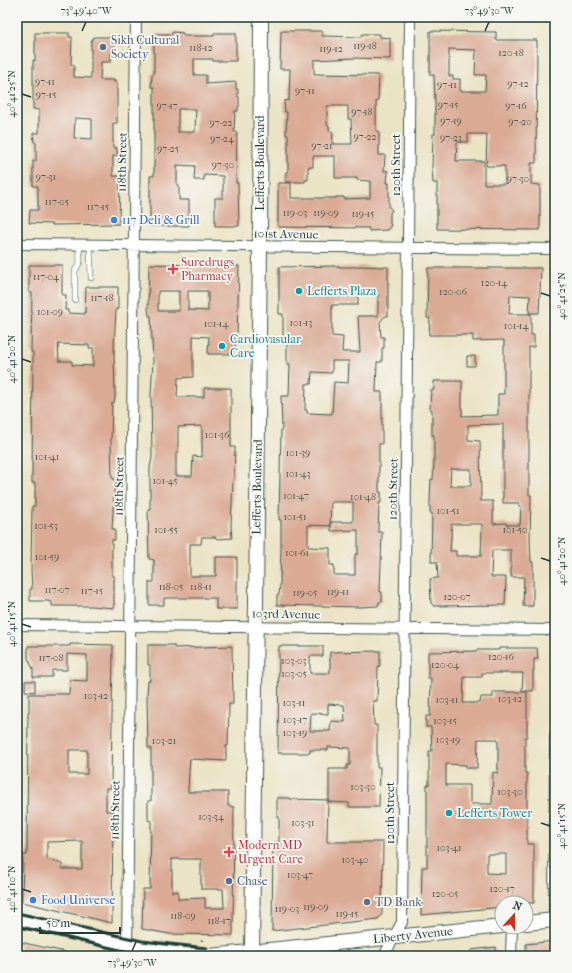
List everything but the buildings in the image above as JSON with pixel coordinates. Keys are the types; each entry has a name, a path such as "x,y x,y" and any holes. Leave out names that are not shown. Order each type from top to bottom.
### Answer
{"street":[{"name":"118th Street","path":"127,950 136,17"},
{"name":"Lefferts Boulevard","path":"252,954 261,17"},
{"name":"120th Street","path":"384,956 402,922 410,17"},
{"name":"101st Avenue","path":"17,244 555,249"},
{"name":"103rd Avenue","path":"17,624 555,630"},
{"path":"534,922 555,920 555,736"},
{"name":"Liberty Avenue","path":"17,920 127,950 210,956 252,954 494,927"},
{"path":"511,956 512,935"}],"lane":[{"path":"76,300 75,271 80,262 79,245"},
{"path":"90,245 91,278"}],"railway":[{"path":"17,913 142,941 207,948"},
{"path":"17,926 146,956"}],"place":[{"name":"Sikh Cultural Society","path":"103,47"},
{"name":"117 Deli & Grill","path":"114,220"},
{"name":"Suredrugs Pharmacy","path":"173,269"},
{"name":"Lefferts Plaza","path":"299,291"},
{"name":"Cardiovasular Care","path":"222,346"},
{"name":"Lefferts Tower","path":"449,813"},
{"name":"Modern MD Urgent Care","path":"229,852"},
{"name":"Chase","path":"229,881"},
{"name":"Food Universe","path":"33,900"},
{"name":"TD Bank","path":"367,902"}]}
